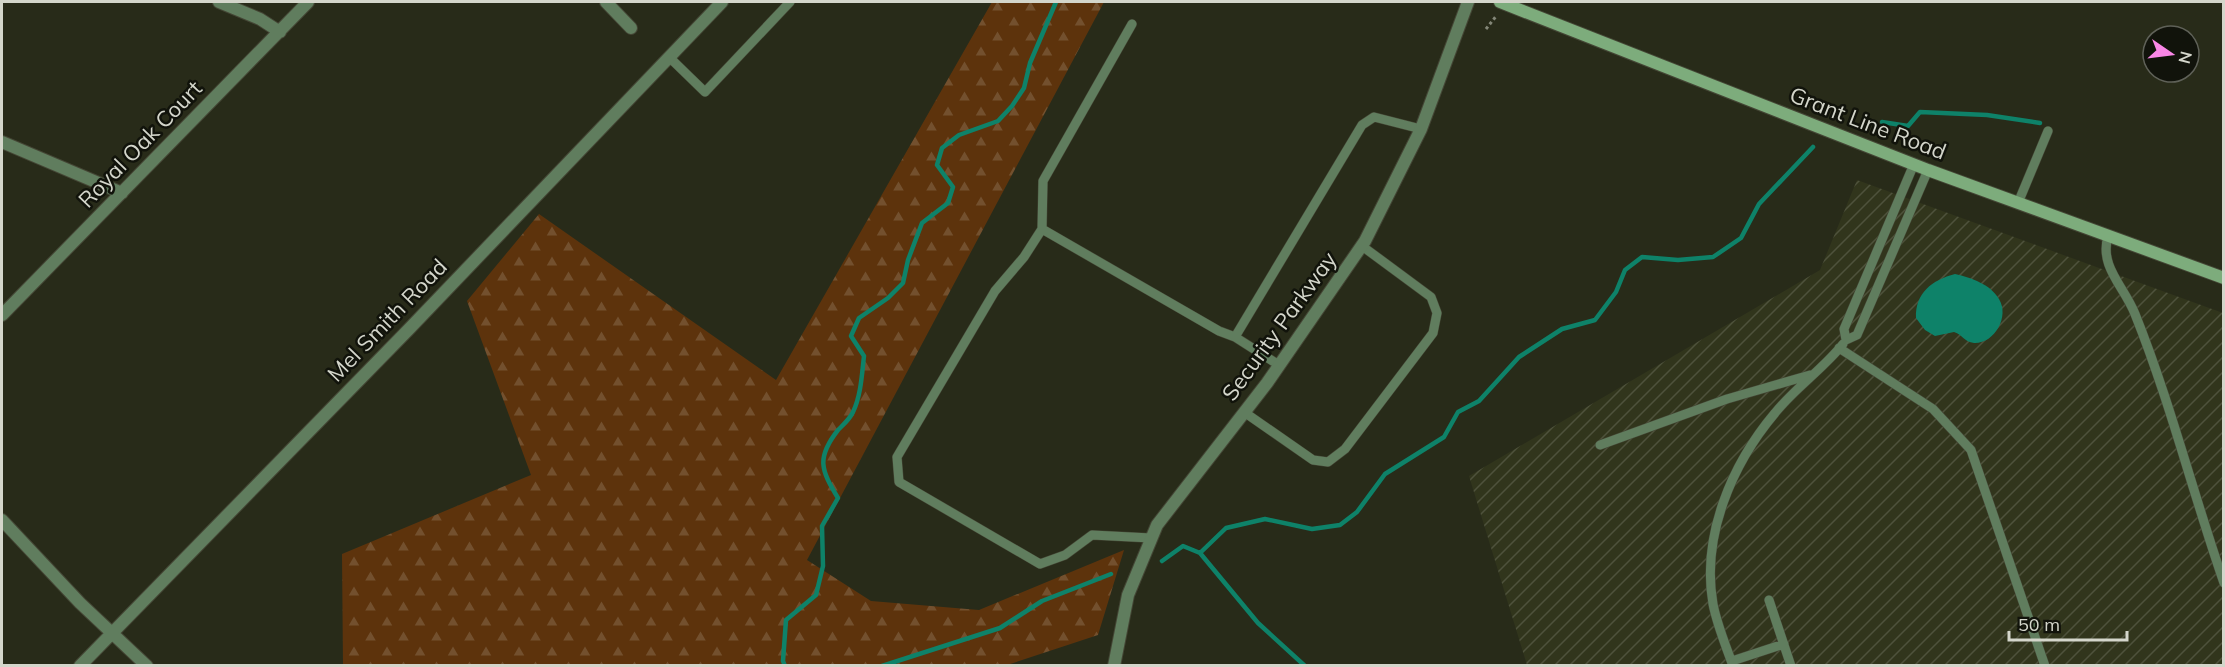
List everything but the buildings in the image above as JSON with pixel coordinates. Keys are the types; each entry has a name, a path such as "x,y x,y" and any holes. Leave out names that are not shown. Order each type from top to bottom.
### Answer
{"main road":[{"name":"Grant Line Road","path":"1500,2 1928,170 2223,278"}],"street":[{"path":"219,2 260,19 280,32"},
{"name":"Royal Oak Court","path":"2,315 308,2"},
{"path":"606,2 632,28"},
{"name":"Mel Smith Road","path":"80,666 423,315 722,2"},
{"name":"Security Parkway","path":"1114,666 1128,596 1157,525 1279,365 1362,246 1421,129 1468,2"},
{"path":"2,142 122,193"},
{"path":"2,520 147,666"}],"lane":[{"path":"669,57 705,92 790,2"},
{"path":"1132,24 1043,181 1042,229 1024,257 995,291 897,457 899,482 1040,564 1065,555 1092,536 1151,538"},
{"path":"1235,337 1362,125 1374,117 1421,129"},
{"path":"2018,203 2048,131"},
{"path":"1846,340 1844,329 1914,164"},
{"path":"1784,644 1732,663 1713,606 1711,584 1714,537 1722,507 1738,465 1775,412 1846,340 1857,335 1928,170"},
{"path":"1042,229 1219,331 1235,337 1279,365"},
{"path":"2108,236 2105,261 2127,295 2145,341 2223,583"},
{"path":"1244,412 1312,460 1328,462 1345,449 1433,333 1437,313 1431,297 1362,246"},
{"path":"1839,348 1934,409 1971,450 2045,666"},
{"path":"1600,445 1727,399 1813,375"},
{"path":"1769,600 1791,666"}],"shaded area":[{"path":"1857,180 2223,313 2223,665 1527,665 1469,476 1820,270"}],"green space":[{"path":"992,2 1104,2 807,560 871,601 979,610 1124,550 1098,635 1004,666 343,665 342,554 531,475 467,301 539,214 776,380"}],"water":[{"path":"1955,274 1986,286 1999,299 2003,314 1998,328 1988,339 1974,343 1954,332 1935,336 1925,330 1916,318 1918,301 1926,289 1939,280"}],"waterway":[{"path":"785,666 783,661 786,620 816,595 823,566 822,526 838,498 828,480 823,464 826,448 852,415 856,406 864,356 851,336 859,318 888,298 903,283 908,260 922,223 948,203 953,187 937,165 942,148 959,135 998,121 1012,106 1024,88 1030,63 1056,2"},
{"path":"1882,122 1908,126 1920,112 1987,115 2040,123"},
{"path":"1200,553 1226,528 1265,519 1312,529 1340,525 1357,512 1385,474 1444,437 1458,412 1479,401 1519,357 1562,329 1595,320 1616,292 1625,270 1642,257 1678,260 1713,257 1741,238 1759,204 1813,147"},
{"path":"1162,561 1183,546 1200,553 1258,623 1305,666"},
{"path":"882,666 1000,628 1042,601 1111,574"}]}
